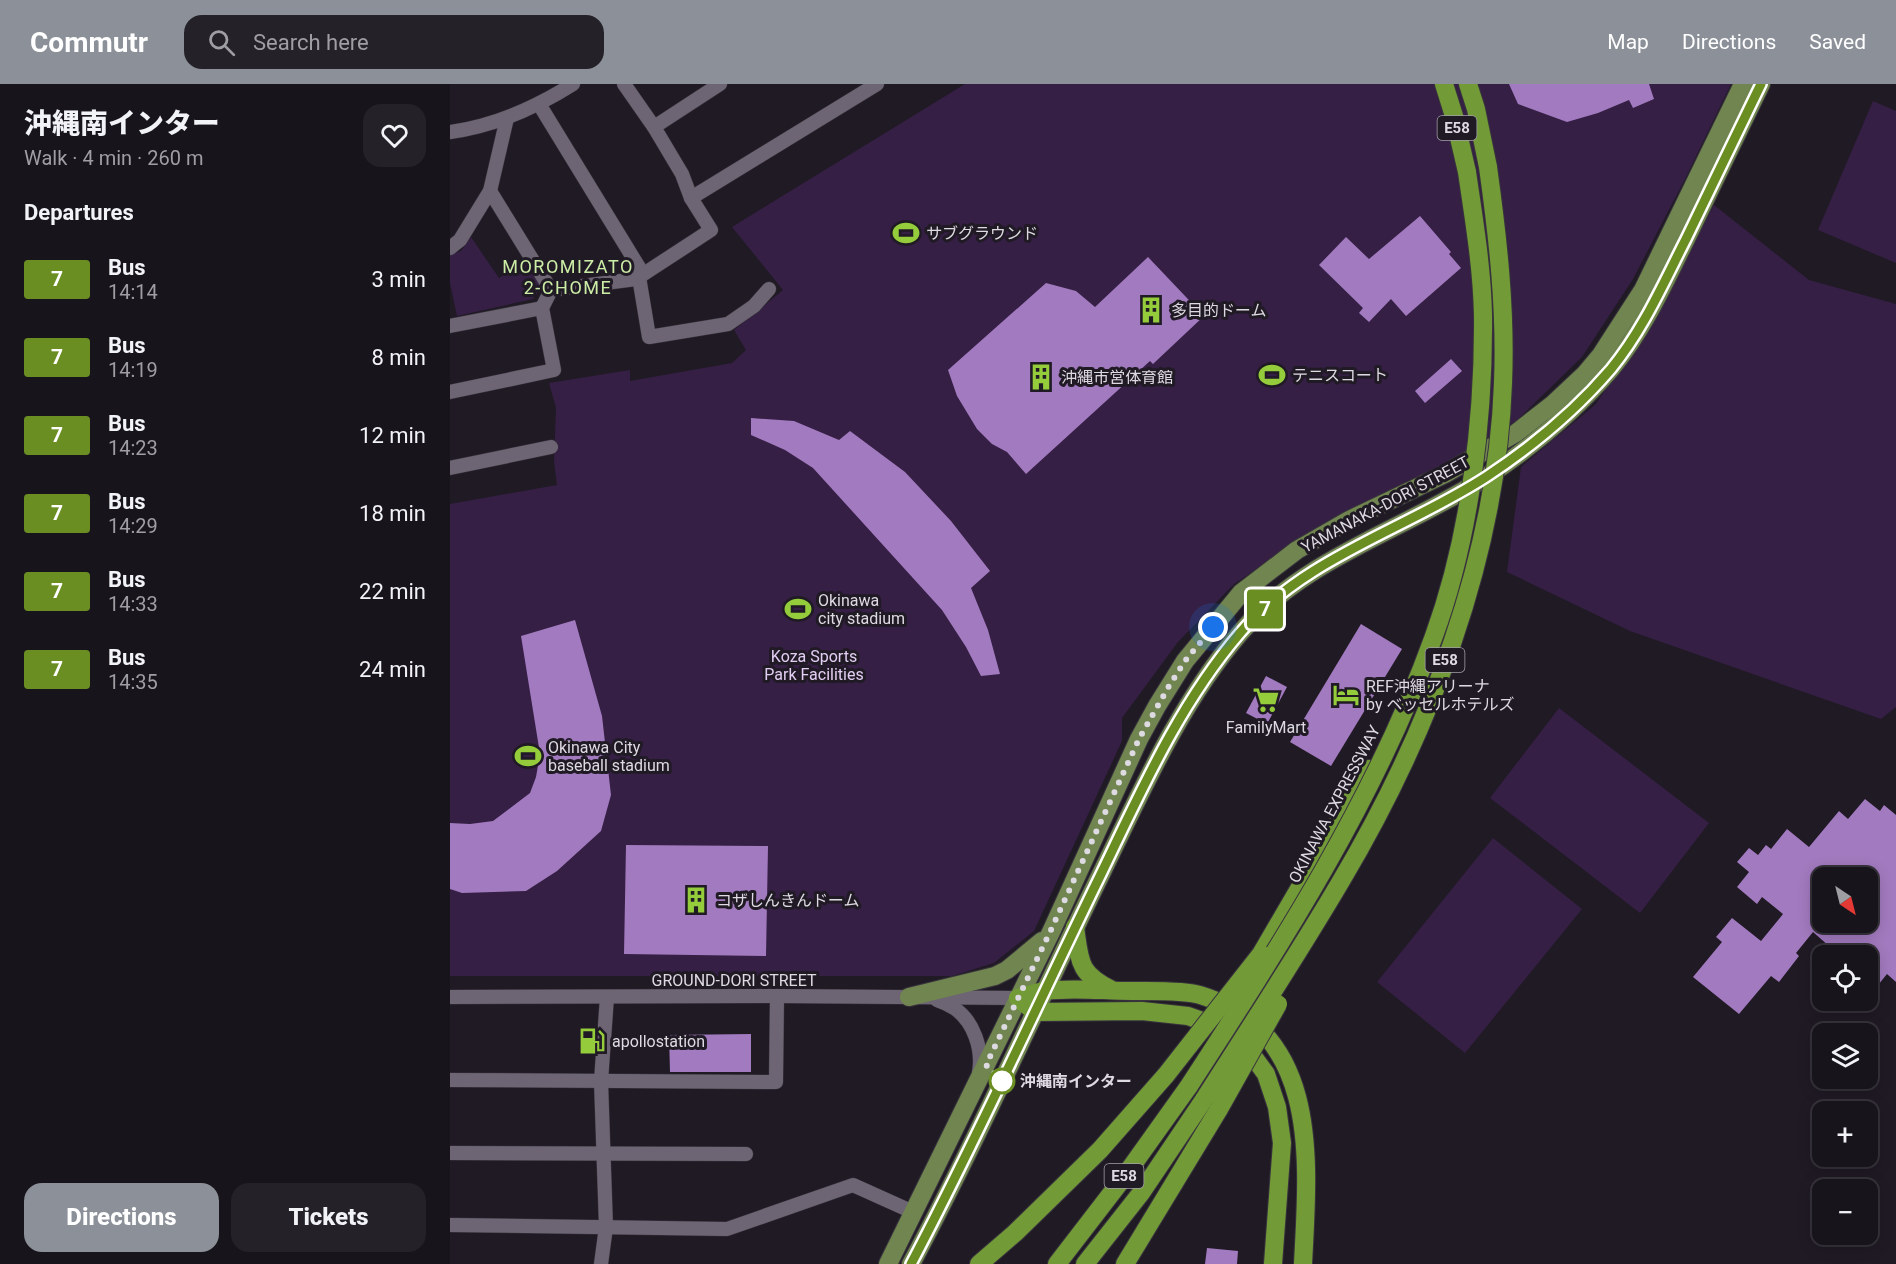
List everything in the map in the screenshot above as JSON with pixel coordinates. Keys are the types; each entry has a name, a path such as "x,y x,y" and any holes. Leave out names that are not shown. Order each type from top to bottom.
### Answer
{"highway":[{"name":"OKINAWA EXPRESSWAY","path":"1057,1264 1124,1177 1189,1086 1276,952 1348,826 1380,764 1435,635 1465,519 1481,384 1483,314 1479,254 1467,172 1444,84"},
{"name":"E58","path":"1085,1264 1212,1104 1300,966 1342,879 1391,787 1429,704 1456,629 1486,521 1496,463 1503,383 1500,249 1488,167 1476,109 1468,84"},
{"path":"979,1264 1015,1233 1100,1150 1166,1075 1261,954 1410,698"},
{"path":"1075,927 1080,958 1086,972 1095,981 1114,991"},
{"path":"1018,998 1044,990 1198,994 1237,1010 1270,1040 1287,1067 1301,1106 1306,1147 1303,1264"},
{"path":"1018,998 1035,1012 1142,1011 1188,1016 1222,1028 1247,1048 1266,1074 1276,1107 1282,1143 1273,1264"},
{"path":"1125,1264 1212,1104"}],"main road":[{"name":"YAMANAKA-DORI STREET","path":"888,1264 1050,932 1139,739 1185,661 1241,593 1297,550 1348,520 1444,474 1516,434 1585,374 1612,339 1643,290 1743,84"},
{"name":"YAMANAKA-DORI STREET","path":"911,1264 1161,751 1208,676 1242,631 1282,593 1325,564 1495,471 1553,428 1581,402 1613,366 1639,330 1761,84"},
{"path":"909,997 995,976 1029,953 1050,932"}],"street":[{"path":"450,132 507,118 539,104 573,84"},
{"path":"551,290 636,279 711,230 691,198 682,174 654,127 624,84"},
{"path":"654,127 720,84"},
{"path":"691,198 872,85"},
{"path":"539,104 641,276 649,338 729,324 754,306 769,289"},
{"path":"450,248 460,240 490,191 507,118"},
{"path":"490,191 551,290"},
{"path":"450,392 554,370 542,309 551,290"},
{"path":"450,326 542,309"},
{"path":"450,468 551,447"},
{"path":"450,1080 776,1082 777,996"},
{"name":"GROUND-DORI STREET","path":"450,997 1018,998"},
{"path":"601,1264 606,1227 601,1081 607,997"},
{"path":"933,998 956,1009 973,1030 981,1063 978,1080"},
{"path":"450,1153 746,1154"},
{"path":"450,1225 728,1229 853,1185 914,1212"}],"green space":[{"name":"Koza Sports Park Facilities","path":"965,84 1731,84 1633,279 1582,357 1516,421 1441,466 1344,514 1290,546 1234,584 1178,642 1122,718 1122,741 1034,931 994,963 952,976 450,976 450,504 557,485 554,462 556,408 549,383 630,370 630,381 732,363 746,350 734,330 783,290 732,227"},
{"path":"1873,101 1896,111 1896,263 1818,230"},
{"path":"1714,205 1809,280 1896,304 1896,707 1881,719 1630,631 1507,572 1521,467 1596,404 1663,302"},
{"path":"471,237 499,278 526,260 542,287 533,299 457,316 450,283 450,254 461,251"},
{"path":"1559,708 1709,823 1640,913 1490,798"},
{"path":"1493,838 1582,909 1465,1053 1377,982"}],"building":[{"path":"1509,84 1649,84 1654,99 1633,108 1629,100 1598,113 1567,122 1518,104"},
{"path":"1420,216 1451,252 1449,254 1461,268 1406,316 1391,299 1369,322 1359,313 1363,308 1319,265 1346,237 1369,259"},
{"name":"沖縄市営体育館","path":"1148,257 1204,316 1153,364 1150,361 1026,474 1007,452 992,444 977,429 957,396 948,370 1046,283 1076,291 1095,307"},
{"path":"1451,359 1462,371 1425,403 1415,391"},
{"path":"751,418 794,421 839,440 850,431 905,472 951,521 990,571 971,588 988,630 1000,674 981,676 966,647 942,610 813,468 785,450 751,435"},
{"path":"575,620 602,716 611,795 601,831 557,871 526,891 462,893 450,889 450,823 470,824 493,821 530,793 536,777 540,754 521,636"},
{"name":"REF沖縄アリーナ by ベッセルホテルズ","path":"1361,624 1402,649 1331,766 1290,742"},
{"name":"FamilyMart","path":"1266,676 1287,687 1267,724 1246,713"},
{"path":"1865,799 1880,811 1884,805 1896,815 1896,982 1887,974 1878,985 1878,945 1828,945 1814,933 1878,933 1878,867 1812,867 1812,933 1796,953 1799,956 1779,982 1771,976 1739,1014 1693,977 1722,942 1716,937 1732,918 1761,941 1783,914 1762,897 1757,904 1737,887 1749,872 1737,862 1749,848 1758,855 1766,845 1771,849 1787,829 1809,847 1839,811 1848,819"},
{"name":"コザしんきんドーム","path":"626,845 768,846 766,956 624,954"},
{"path":"751,1034 751,1072 670,1072 669,1035"},
{"path":"1207,1248 1238,1251 1237,1264 1205,1264"}],"bus line":[{"name":"7","path":"911,1264 934,1222 1161,751 1183,712 1208,676 1242,631 1282,593 1325,564 1485,477 1553,428 1581,402 1613,366 1639,330 1761,84"}],"place":[{"name":"サブグラウンド","path":"906,233"},
{"name":"多目的ドーム","path":"1151,310"},
{"name":"テニスコート","path":"1272,375"},
{"name":"沖縄市営体育館","path":"1041,377"},
{"name":"Okinawa city stadium","path":"798,609"},
{"name":"REF沖縄アリーナ by ベッセルホテルズ","path":"1346,695"},
{"name":"FamilyMart","path":"1266,700"},
{"name":"Okinawa City baseball stadium","path":"528,756"},
{"name":"コザしんきんドーム","path":"696,900"},
{"name":"apollostation","path":"592,1041"},
{"name":"沖縄南インター","path":"1002,1081"}],"district":[{"name":"MOROMIZATO 2-CHOME","path":"568,277"}],"route":[{"path":"1002,1081 986,1065 1139,739 1185,661 1213,627"}]}
